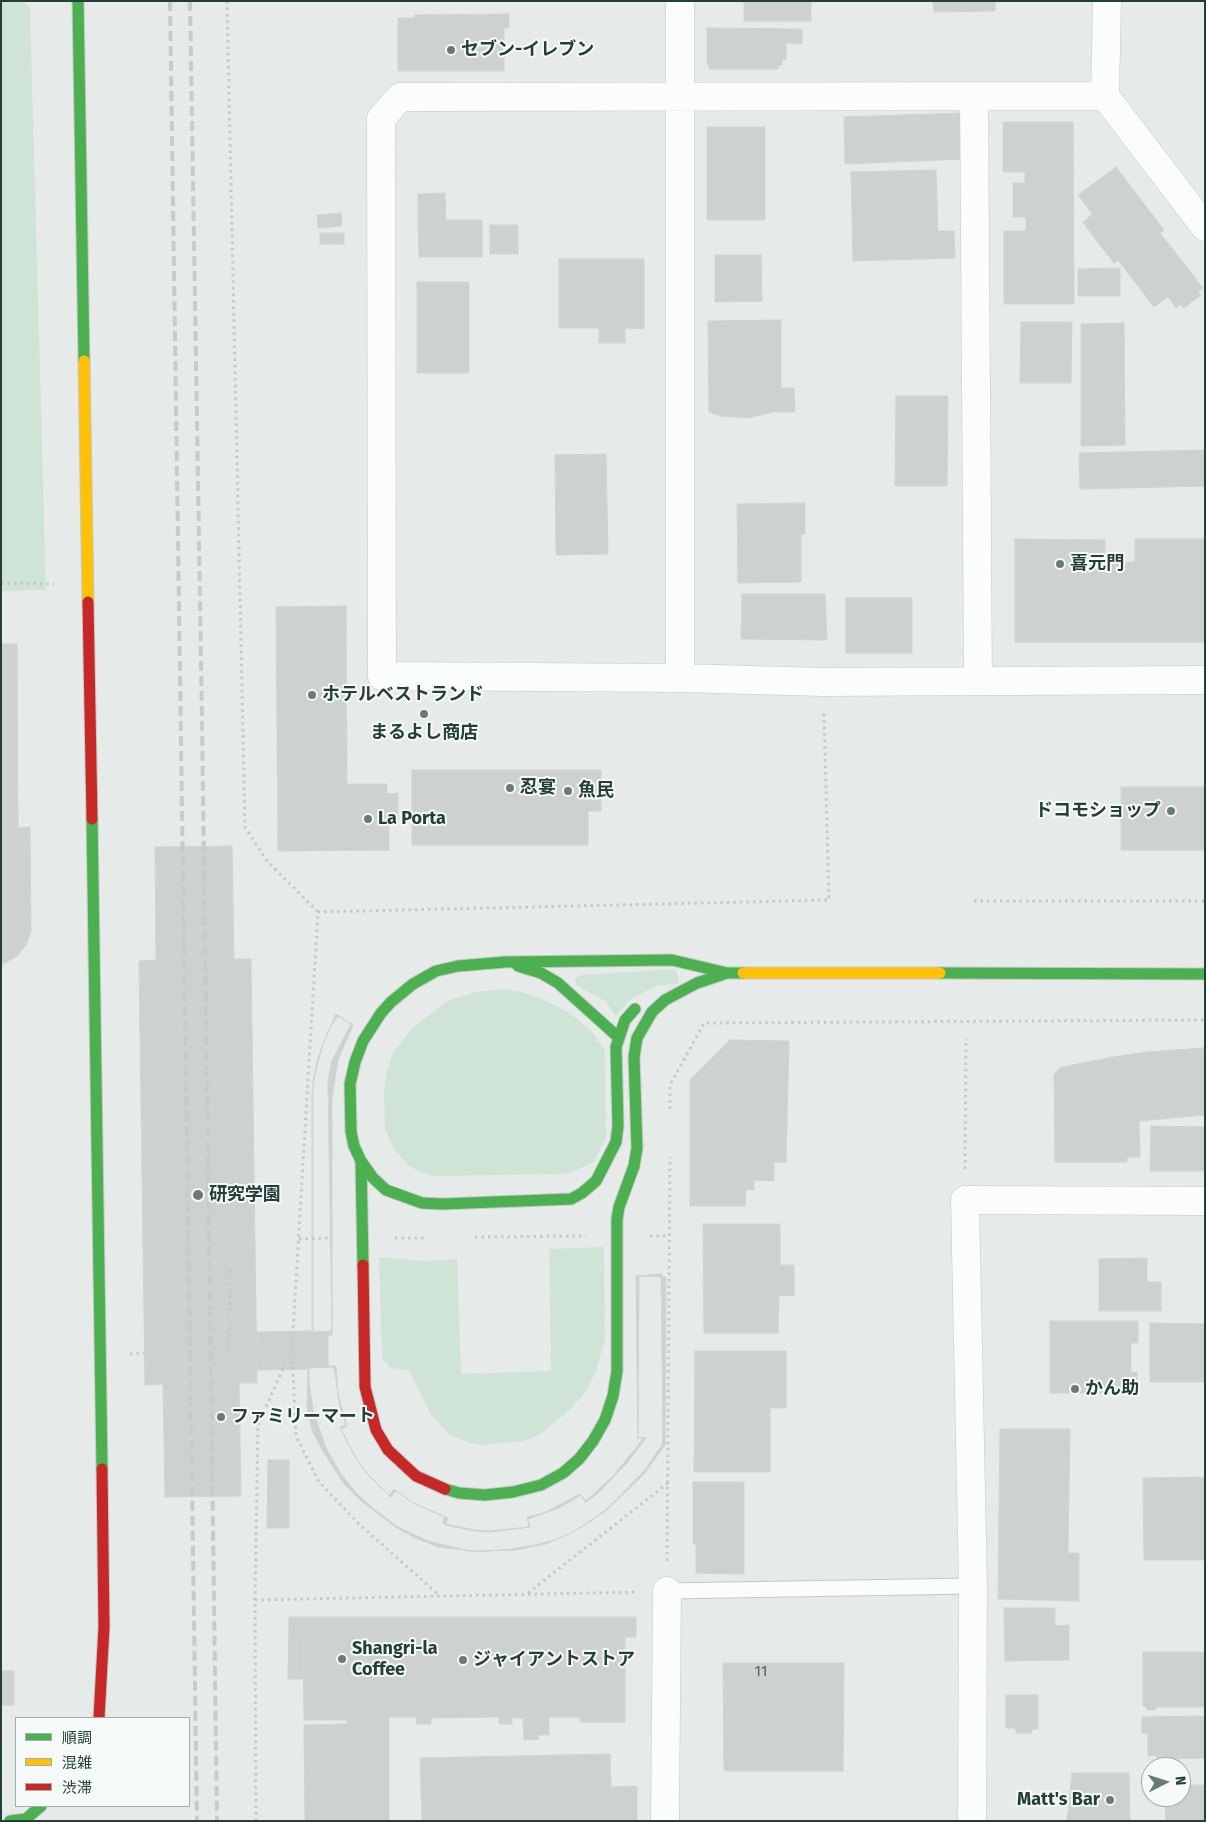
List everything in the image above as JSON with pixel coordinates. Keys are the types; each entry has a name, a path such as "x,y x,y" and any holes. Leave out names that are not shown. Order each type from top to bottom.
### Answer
{"street":[{"path":"78,1 104,1627 99,1717"},
{"path":"680,1 680,678"},
{"path":"1107,1 1105,96 1205,227"},
{"path":"1105,96 400,97 381,119 382,676 680,678 823,682 1205,680"},
{"path":"974,97 978,681"},
{"path":"664,1000 645,1002 634,1009 625,1020 616,1047 618,1126 616,1142 596,1181 582,1193 571,1199 442,1204 422,1203 386,1190 373,1178 361,1161 354,1146 351,1132 350,1084 355,1062 363,1041 381,1013 412,984 436,972 458,966 504,962 672,960 727,973 1205,974"},
{"path":"504,962 541,974 558,983 618,1037"},
{"path":"361,1161 365,1387 376,1430 388,1450 416,1476 437,1486 459,1493 486,1495 513,1492 540,1485 562,1473 583,1453 605,1420 613,1396 617,1371 616,1236 619,1207 634,1166 636,1148 634,1056 637,1038 652,1012 664,1000 697,983 727,973"},
{"path":"972,1821 973,1586 966,1200 1205,1201"},
{"path":"665,1821 667,1591"},
{"path":"10,1821 26,1819 40,1807"}],"lane":[{"path":"667,1591 973,1586"}],"path":[{"path":"227,1 245,827 267,861 318,912 829,900 823,682"},
{"path":"1,583 54,584"},
{"path":"974,901 1205,901"},
{"path":"318,912 292,1348 296,1436 319,1482 360,1525 440,1596"},
{"path":"966,1038 966,1200"},
{"path":"470,1237 669,1236"},
{"path":"299,1239 430,1238"},
{"path":"229,1350 230,1268"},
{"path":"255,1600 258,1425 292,1348"},
{"path":"129,1354 145,1353"},
{"path":"528,1594 668,1483"}],"green space":[{"path":"1,1 23,1 30,8 46,590 1,591"},
{"path":"676,969 679,984 659,985 640,994 631,999 616,1016 605,1001 576,985 575,980 578,976 582,975"},
{"path":"504,989 522,992 542,999 570,1013 592,1032 605,1050 606,1138 594,1162 570,1173 436,1176 420,1172 409,1166 393,1148 385,1129 384,1091 387,1071 393,1053 411,1029 447,1001 476,992"},
{"path":"604,1247 605,1339 596,1371 586,1392 564,1415 537,1436 523,1441 483,1445 470,1443 450,1435 431,1415 409,1370 390,1368 382,1358 379,1257 422,1261 457,1259 461,1374 551,1371 549,1249"}],"building":[{"path":"744,1 811,1 811,21 744,21"},
{"path":"933,1 995,1 995,11 934,12"},
{"name":"セブン-イレブン","path":"509,14 509,28 504,28 504,71 398,71 398,18 415,18 415,15"},
{"path":"707,28 802,29 802,44 786,43 786,60 782,60 782,65 778,66 778,69 709,69 707,64"},
{"path":"962,113 964,159 845,164 844,117"},
{"path":"1003,122 1073,122 1074,304 1004,304 1004,231 1026,231 1026,217 1013,217 1013,183 1025,183 1025,172 1003,172"},
{"path":"707,127 765,127 765,220 707,220"},
{"path":"1116,167 1164,230 1160,233 1203,288 1198,292 1201,295 1184,308 1180,305 1176,308 1168,297 1154,307 1118,260 1114,263 1095,239 1105,231 1078,195"},
{"path":"936,170 938,231 954,231 955,258 853,261 851,172"},
{"path":"445,193 446,220 418,220 418,194"},
{"path":"341,213 342,226 318,228 317,215"},
{"path":"1093,214 1105,231 1095,239 1083,222"},
{"path":"418,220 482,220 482,257 419,257"},
{"path":"490,225 518,225 518,254 490,254"},
{"path":"320,233 344,233 344,244 320,244"},
{"path":"715,255 761,255 762,301 715,302"},
{"path":"559,259 644,259 644,329 625,328 625,343 599,343 599,328 559,328"},
{"path":"1120,268 1120,296 1078,296 1078,269"},
{"path":"417,282 469,282 469,373 417,373"},
{"path":"781,320 781,388 794,388 795,412 773,412 747,418 721,416 709,412 708,321"},
{"path":"1021,322 1072,322 1071,383 1020,383"},
{"path":"1124,323 1125,445 1081,446 1081,324"},
{"path":"896,396 948,396 947,486 895,486"},
{"path":"1205,450 1205,486 1080,489 1079,453"},
{"path":"606,454 608,554 556,555 555,455"},
{"path":"805,503 805,534 801,534 801,582 738,583 737,504"},
{"path":"1015,539 1105,540 1105,562 1135,562 1135,539 1205,539 1205,642 1015,642"},
{"path":"742,594 825,594 827,640 741,639"},
{"path":"846,598 912,598 912,653 846,653"},
{"name":"ホテルベストランド","path":"346,606 347,784 387,784 387,794 398,793 398,820 389,821 389,850 278,851 276,607"},
{"path":"1,644 17,644 18,828 30,827 31,932 26,945 16,957 1,965"},
{"path":"412,770 601,770 601,811 588,811 588,845 412,845"},
{"path":"1121,787 1205,787 1205,850 1121,850"},
{"path":"232,846 234,959 251,959 257,1383 239,1383 241,1496 165,1497 163,1384 145,1385 139,961 156,960 155,847"},
{"path":"336,1014 353,1025 338,1060 332,1098 332,1335 328,1335 328,1366 336,1366 338,1394 347,1426 341,1429 347,1442 371,1478 391,1497 396,1491 415,1504 448,1518 445,1525 490,1532 530,1527 528,1519 559,1508 581,1495 586,1502 598,1493 627,1463 646,1438 638,1438 639,1276 666,1277 665,1445 644,1474 607,1510 573,1532 546,1544 515,1550 470,1551 428,1541 398,1527 356,1493 339,1471 326,1448 313,1410 309,1369 257,1370 256,1332 313,1331 313,1081 323,1044"},
{"path":"338,1016 351,1024 332,1061 328,1081 332,1331 312,1332 312,1094 317,1061 328,1031"},
{"path":"730,1040 789,1041 786,1162 774,1162 774,1181 754,1180 754,1190 746,1189 745,1206 690,1206 690,1080"},
{"path":"1205,1048 1205,1115 1139,1121 1140,1157 1127,1157 1127,1162 1055,1162 1054,1074 1059,1069 1107,1058 1146,1052"},
{"path":"1151,1126 1205,1127 1205,1171 1150,1171"},
{"path":"703,1224 780,1224 780,1265 794,1265 794,1296 779,1295 778,1333 704,1333"},
{"path":"1147,1258 1147,1282 1161,1282 1161,1311 1099,1311 1099,1259"},
{"path":"661,1274 662,1445 644,1471 610,1506 573,1532 555,1540 535,1545 481,1552 439,1547 415,1538 397,1528 361,1501 344,1484 312,1430 307,1407 308,1368 334,1367 340,1407 346,1425 340,1427 354,1455 365,1471 389,1495 394,1489 415,1504 445,1517 442,1523 474,1530 489,1531 529,1527 527,1517 544,1513 580,1494 585,1502 613,1476 644,1438 638,1438 636,1276"},
{"path":"1050,1321 1138,1321 1138,1343 1131,1343 1131,1372 1137,1372 1137,1393 1050,1393"},
{"path":"1150,1323 1205,1324 1205,1382 1150,1382"},
{"path":"695,1351 786,1351 786,1408 770,1408 770,1472 694,1472"},
{"path":"1000,1429 1070,1429 1068,1553 1079,1553 1079,1601 998,1599"},
{"path":"268,1460 289,1460 289,1528 267,1528"},
{"path":"1205,1477 1205,1560 1144,1560 1143,1478"},
{"path":"693,1482 744,1482 744,1574 696,1573 696,1544 693,1544"},
{"path":"1004,1608 1055,1608 1055,1626 1069,1625 1069,1660 1005,1661"},
{"path":"289,1617 636,1617 636,1637 625,1637 625,1634 303,1636 303,1679 288,1679"},
{"path":"625,1634 625,1722 580,1722 580,1717 549,1717 549,1735 538,1735 539,1739 524,1740 523,1718 512,1718 512,1724 499,1724 499,1717 431,1718 431,1724 416,1724 417,1717 389,1717 389,1821 305,1821 304,1725 347,1724 347,1720 304,1720 303,1636"},
{"path":"1143,1652 1205,1652 1205,1707 1156,1707 1156,1710 1147,1710 1143,1706"},
{"path":"723,1663 844,1663 843,1771 724,1771"},
{"path":"1,1671 14,1671 14,1705 1,1705"},
{"path":"1006,1695 1038,1695 1038,1729 1032,1729 1032,1733 1016,1733 1016,1728 1006,1728"},
{"path":"1205,1716 1205,1758 1148,1756 1148,1733 1142,1733 1142,1717"},
{"path":"610,1754 611,1787 637,1786 637,1821 422,1821 420,1758"},
{"path":"1072,1773 1129,1773 1130,1821 1067,1821"},
{"path":"1191,1785 1205,1785 1205,1821 1166,1821 1165,1807 1191,1807"}],"railway":[{"path":"170,1 197,1821"},
{"path":"190,1 217,1821"}],"traffic: fast":[{"path":"78,1 84,361"},
{"path":"92,819 102,1469"},
{"path":"363,1265 361,1161 354,1146 351,1132 350,1084 355,1062 363,1041 381,1013 413,984 436,971 458,966 505,962 672,960 727,973 743,973"},
{"path":"518,966 541,973 558,983 618,1037"},
{"path":"445,1489 459,1493 485,1495 513,1492 541,1485 563,1473 579,1459 593,1441 605,1420 613,1396 617,1371 617,1219 619,1207 634,1166 637,1148 634,1057 637,1038 652,1012 665,1000 697,983 727,973"},
{"path":"940,973 1205,974"},
{"path":"361,1161 373,1178 386,1190 422,1203 442,1204 571,1199 582,1193 596,1181 616,1142 618,1126 616,1047 625,1020 635,1009"},
{"path":"10,1821 26,1819 40,1807"}],"traffic: slow":[{"path":"84,361 88,602"},
{"path":"743,973 940,973"}],"traffic: jam":[{"path":"88,602 92,819"},
{"path":"363,1265 365,1387 376,1430 388,1450 416,1476 445,1489"},
{"path":"99,1717 104,1627 102,1469"}],"place":[{"name":"セブン-イレブン","path":"451,50"},
{"name":"喜元門","path":"1060,564"},
{"name":"ホテルベストランド","path":"312,695"},
{"name":"まるよし商店","path":"424,714"},
{"name":"忍宴","path":"510,788"},
{"name":"魚民","path":"568,791"},
{"name":"ドコモショップ","path":"1171,811"},
{"name":"La Porta","path":"368,819"},
{"name":"研究学園","path":"198,1195"},
{"name":"かん助","path":"1075,1389"},
{"name":"ファミリーマート","path":"221,1417"},
{"name":"Shangri-la Coffee","path":"342,1659"},
{"name":"ジャイアントストア","path":"463,1660"},
{"name":"Matt's Bar","path":"1110,1800"}]}
